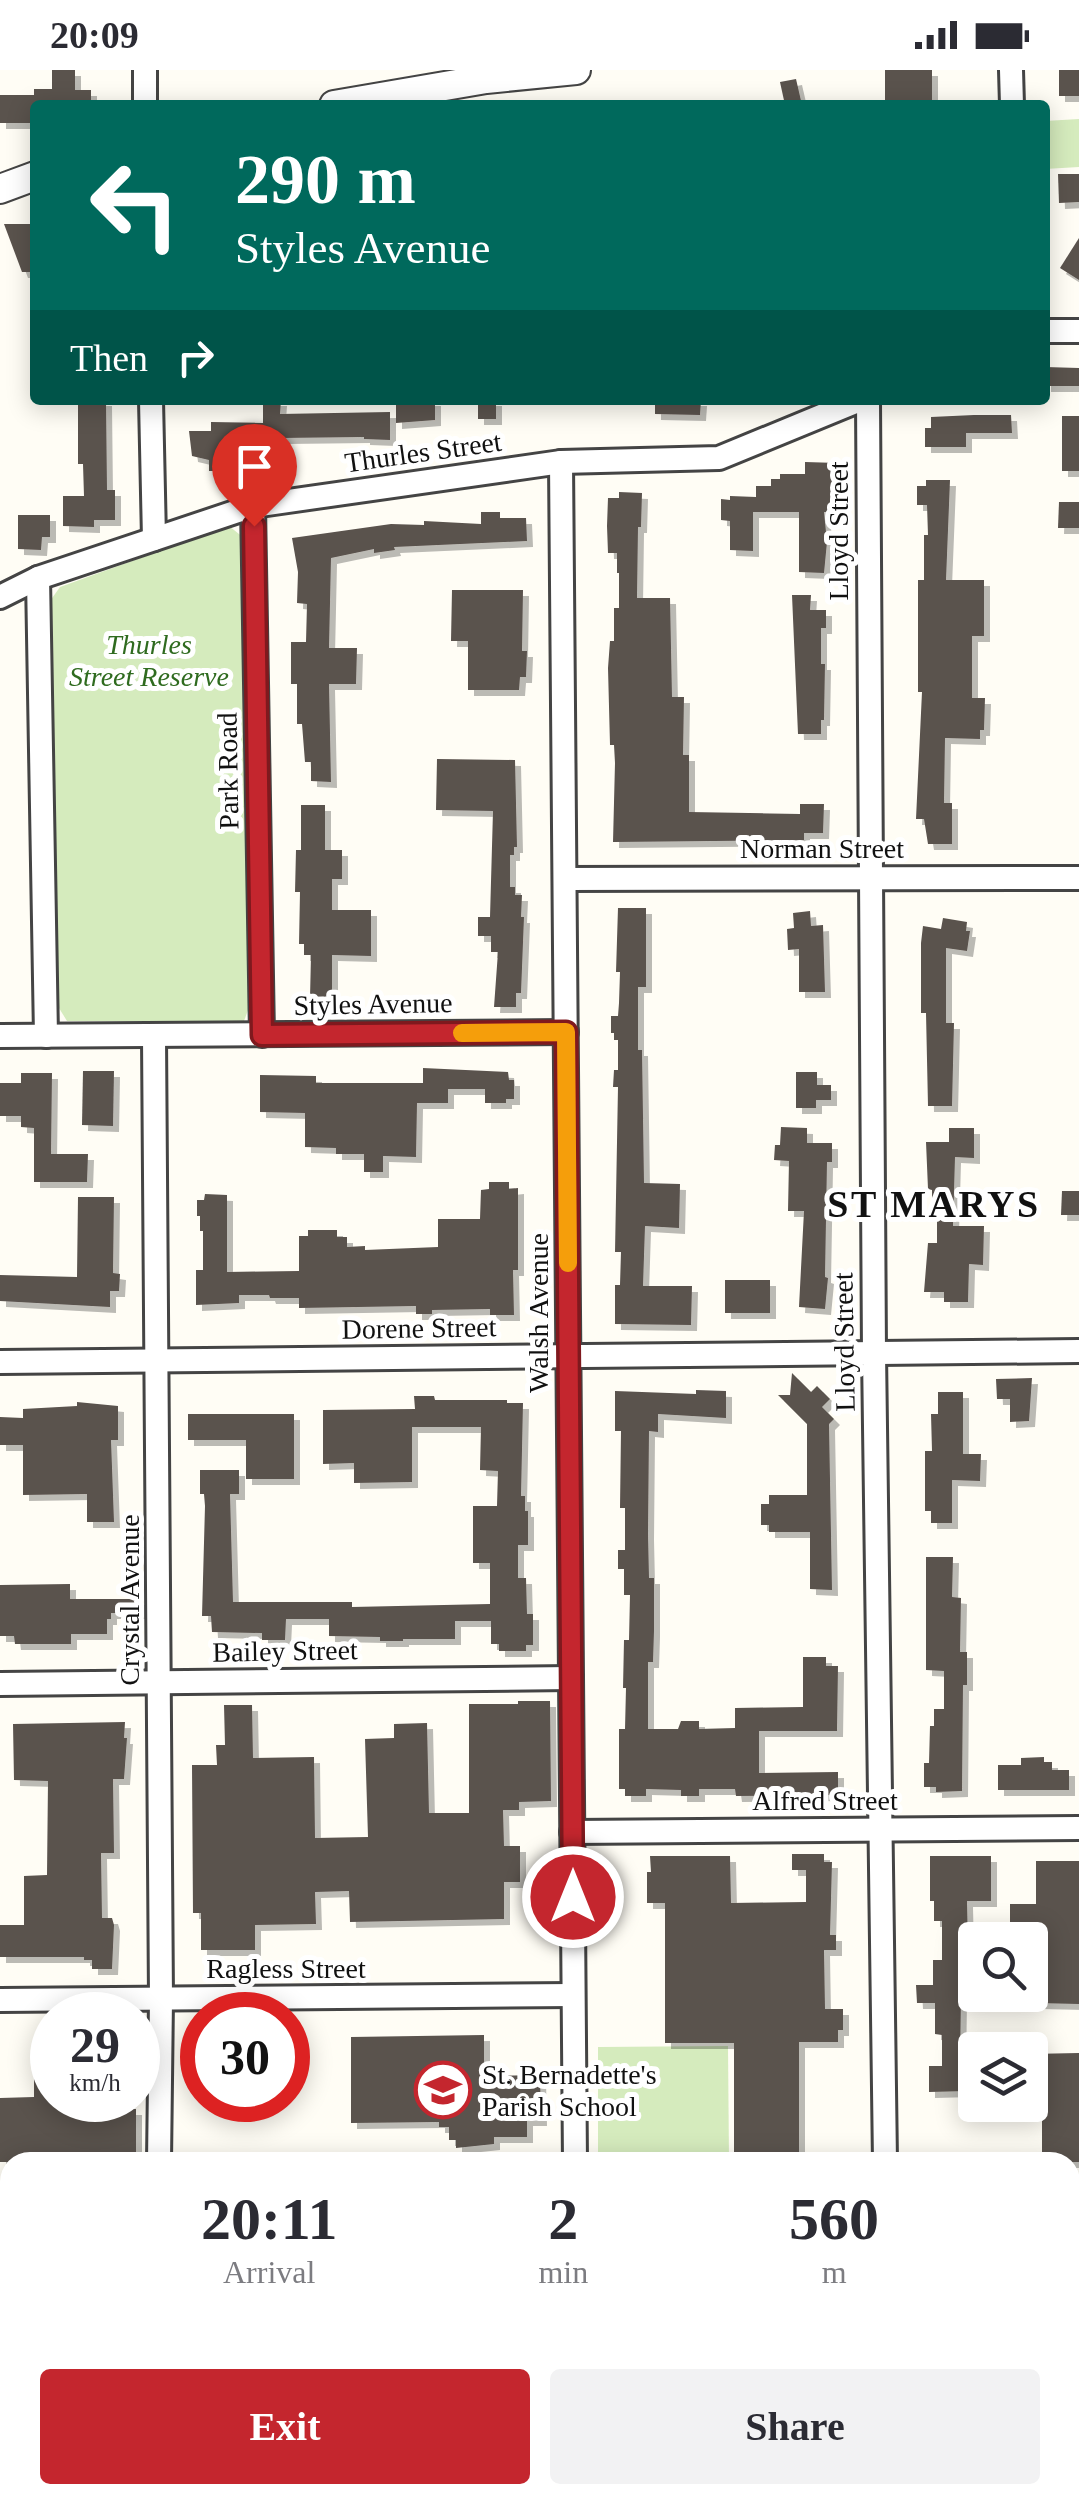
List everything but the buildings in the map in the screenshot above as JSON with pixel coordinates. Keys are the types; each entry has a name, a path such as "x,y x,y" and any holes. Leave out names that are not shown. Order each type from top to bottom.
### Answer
{"street":[{"path":"145,70 145,100"},
{"path":"363,100 486,79 576,70"},
{"path":"1012,70 1012,100"},
{"path":"0,189 30,178"},
{"path":"1050,331 1079,331"},
{"path":"151,405 154,539"},
{"name":"Thurles Street","path":"0,597 38,578 253,506 561,462 720,458 848,405"},
{"name":"Lloyd Street","path":"868,405 874,1353 885,2152"},
{"name":"Walsh Avenue","path":"561,462 574,2152"},
{"name":"Park Road","path":"253,506 262,1035"},
{"path":"38,578 46,1036"},
{"name":"Norman Street","path":"564,878 1079,878"},
{"name":"Styles Avenue","path":"0,1036 566,1032"},
{"name":"Crystal Avenue","path":"154,1036 162,1998 159,2152"},
{"name":"Dorene Street","path":"0,1362 1079,1351"},
{"name":"Bailey Street","path":"0,1684 571,1678"},
{"name":"Alfred Street","path":"572,1832 1079,1828"},
{"name":"Ragless Street","path":"0,2000 574,1995"}],"green space":[{"path":"1079,119 1079,167 1050,169 1050,121"},
{"name":"Thurles Street Reserve","path":"229,526 244,538 251,1002 244,1021 67,1021 59,1008 50,601 60,587"},
{"path":"728,2046 729,2152 598,2152 598,2047"}],"slow traffic":[{"path":"462,1033 566,1032 568,1263"}],"place":[{"name":"St. Bernadette's Parish School","path":"443,2090"}],"district":[{"name":"ST MARYS","path":"934,1204"}],"route":[{"path":"254,526 262,1035 566,1032 573,1897"}]}
